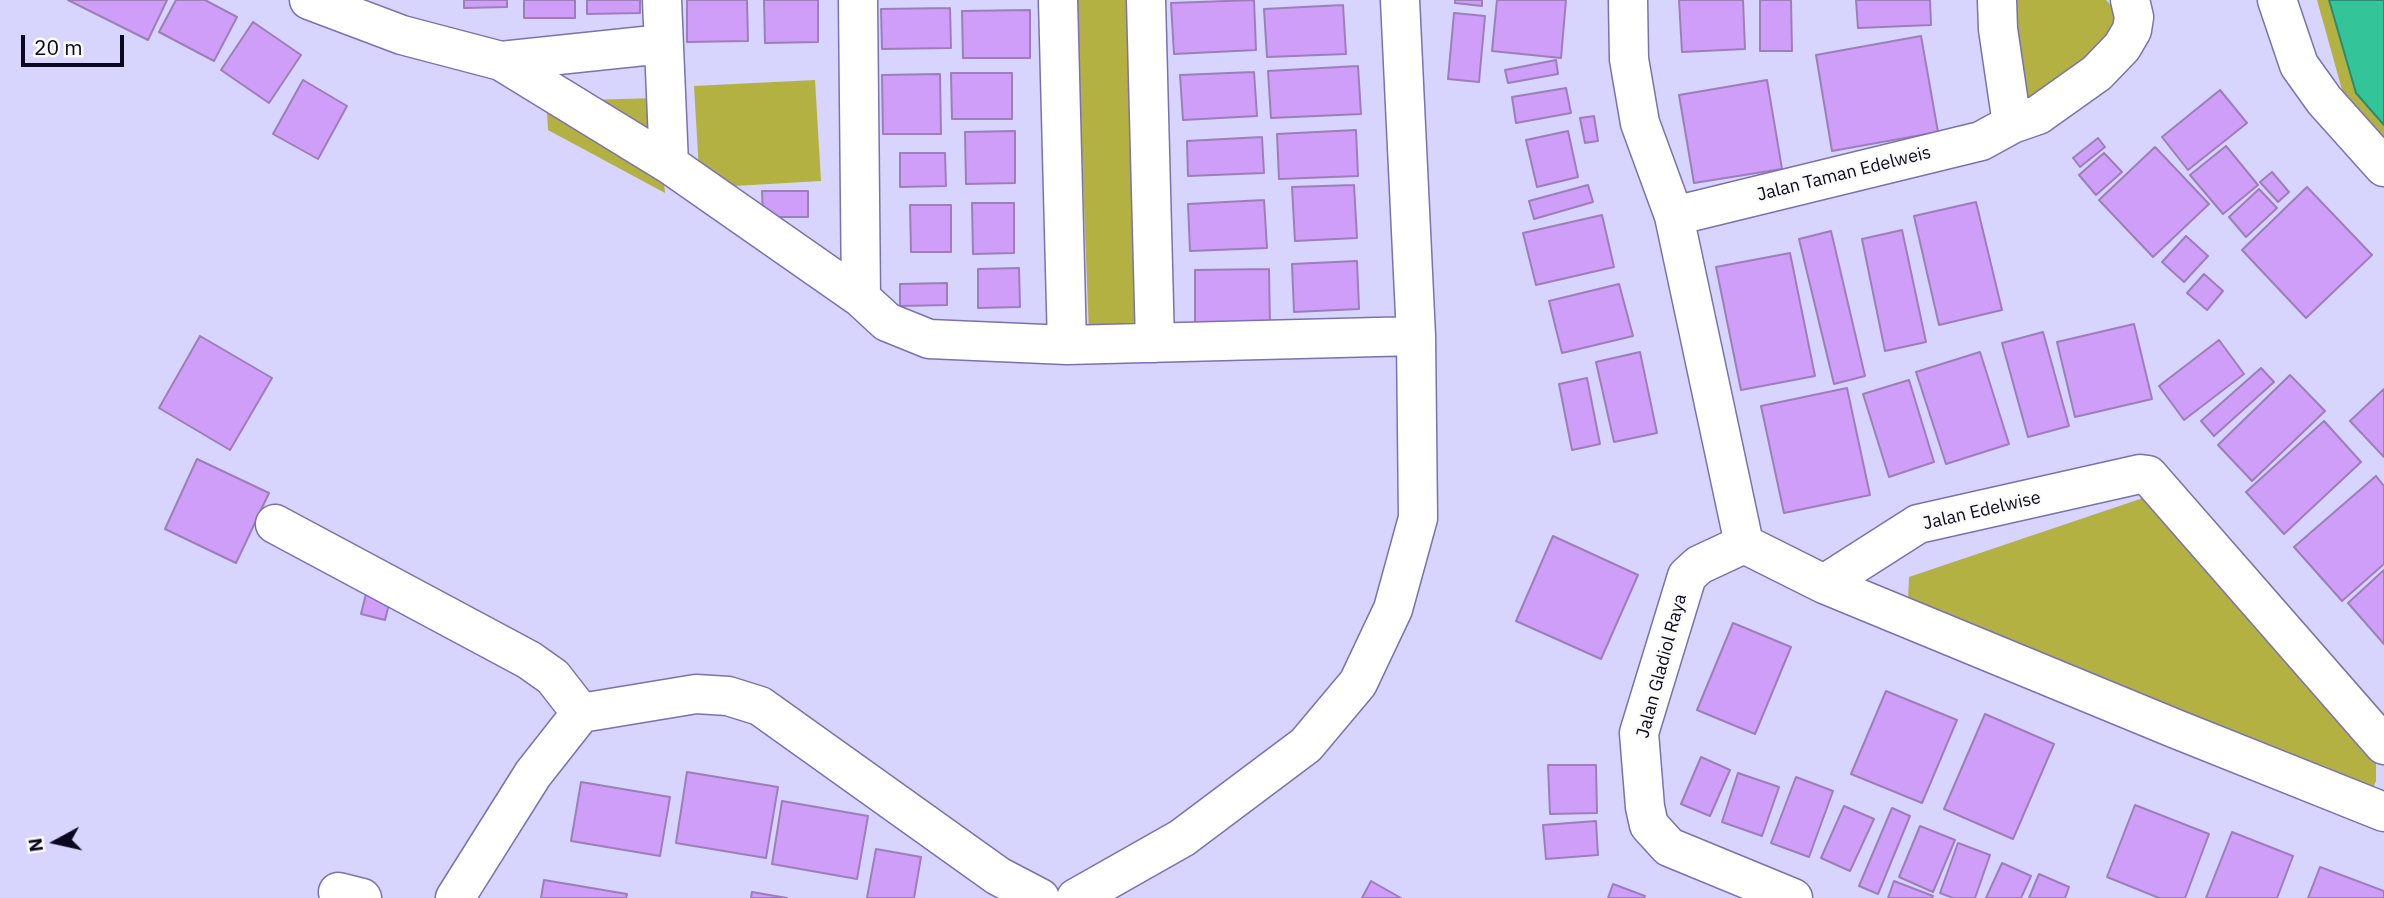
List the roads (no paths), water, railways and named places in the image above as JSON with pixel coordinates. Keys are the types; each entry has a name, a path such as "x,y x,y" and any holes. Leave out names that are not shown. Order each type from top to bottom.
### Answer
{"street":[{"path":"309,0 402,36 501,61 668,164 862,298 887,322 929,339 1067,345 1416,336"},
{"path":"662,0 668,164"},
{"path":"858,0 862,298"},
{"path":"1058,0 1067,345"},
{"path":"1146,0 1155,343"},
{"path":"1076,898 1182,838 1306,745 1358,683 1394,609 1418,519 1416,336 1400,0"},
{"path":"1628,0 1629,59 1640,123 1674,216 1744,544 1824,584 2384,812"},
{"path":"1997,0 1998,29 2012,124"},
{"name":"Jalan Taman Edelweis","path":"1674,216 1981,141 2012,124 2038,115 2097,73 2122,47 2132,30 2130,0"},
{"path":"2277,0 2299,65 2324,100 2384,167"},
{"path":"501,61 663,44"},
{"name":"Jalan Edelwise","path":"1824,584 1918,524 2140,474 2148,475 2384,745"},
{"path":"275,524 529,660 553,677 582,713"},
{"name":"Jalan Gladiol Raya","path":"1744,544 1699,565 1687,576 1639,733 1645,807 1649,825 1669,847 1793,898"},
{"path":"455,898 533,774 582,713 696,694 728,696 760,706 986,887 1040,898"}]}
